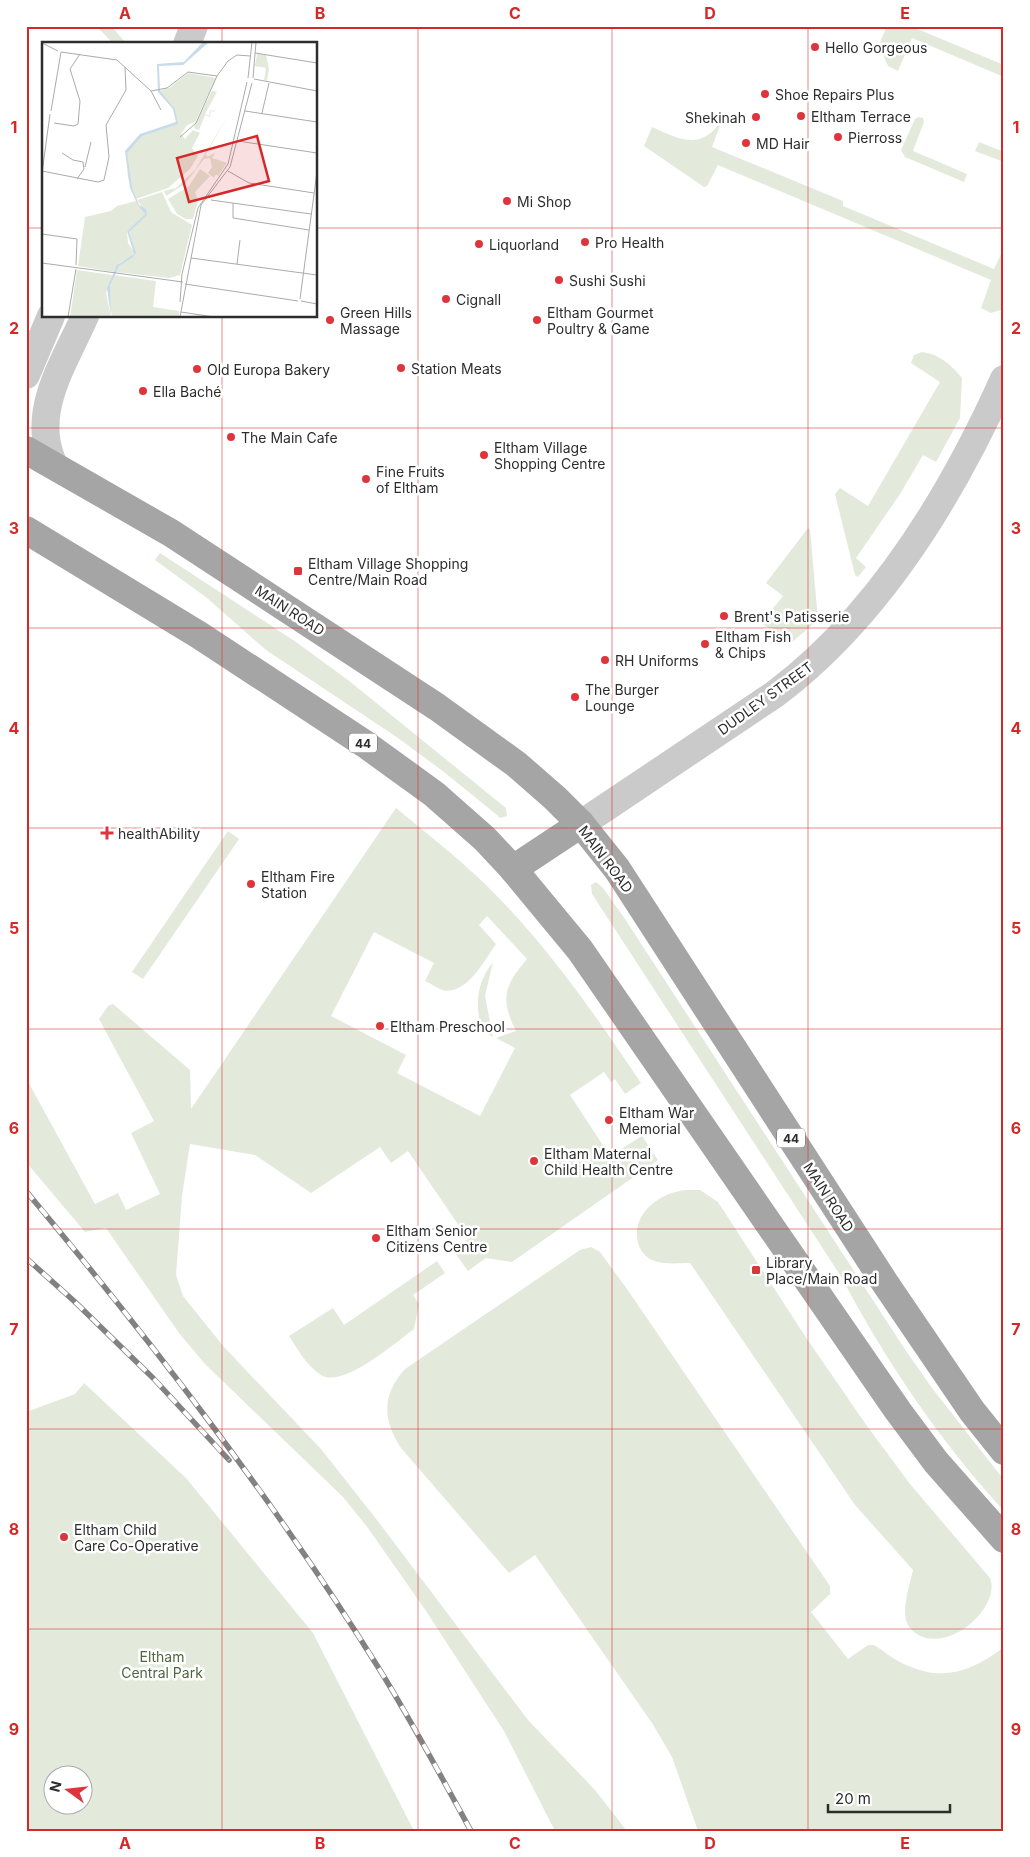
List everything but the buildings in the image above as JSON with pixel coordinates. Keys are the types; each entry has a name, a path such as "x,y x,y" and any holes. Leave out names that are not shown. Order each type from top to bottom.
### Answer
{"main road":[{"name":"MAIN ROAD","path":"26,450 224,566 437,707 516,764 581,824 617,869 885,1283 972,1411 1004,1451"},
{"name":"44","path":"26,530 207,640 365,744 458,814 514,869 568,936 614,998 780,1243 898,1411 936,1462 1004,1539"},
{"path":"514,869 581,824"}],"street":[{"path":"188,42 194,26"},
{"path":"26,375 50,318"},
{"path":"54,465 46,449 44,417 48,401 84,318"},
{"name":"DUDLEY STREET","path":"581,824 775,694 803,673 842,636 881,590 938,504 972,444 1004,379"}],"green space":[{"path":"96,26 111,26 125,42 112,42"},
{"path":"887,26 910,26 1004,65 1004,77 912,38 898,71 888,66 879,45"},
{"path":"923,118 924,122 913,151 967,174 964,182 905,157 901,150 915,119"},
{"path":"722,120 712,147 843,201 843,206 994,269 1004,248 1004,309 991,313 981,308 991,280 718,165 707,186 704,187 644,146 652,127 672,136 690,140 706,136"},
{"path":"979,142 1004,152 1004,162 975,151"},
{"path":"922,352 934,355 945,361 962,378 960,418 936,462 923,455 900,494 856,558 866,567 858,577 855,575 835,494 840,488 868,506 940,382 911,363 914,355"},
{"path":"808,528 810,529 818,620 791,643 761,623 783,596 766,583"},
{"path":"160,553 296,642 348,680 506,808 507,816 500,818 444,772 398,738 266,650 207,598 155,560"},
{"path":"396,808 473,872 506,905 587,1004 641,1083 625,1094 615,1079 611,1082 604,1072 570,1095 610,1156 642,1136 658,1160 512,1262 486,1258 468,1271 453,1250 468,1239 408,1151 391,1163 380,1147 311,1193 255,1155 190,1144 182,1196 176,1275 183,1296 224,1347 321,1449 528,1720 595,1790 627,1831 555,1831 504,1731 426,1611 368,1528 343,1497 204,1363 179,1333 106,1228 85,1232 26,1162 26,1078 95,1204 118,1193 126,1210 160,1194 131,1133 154,1121 99,1019 108,1006 113,1004 190,1070 191,1109","holes":["487,916 527,959 513,977 507,993 508,1010 516,1031 496,1038 515,1048 480,1116 397,1073 406,1055 331,1016 374,932 434,963 425,981 442,990 451,990 467,982 481,967 496,944 479,925"]},
{"path":"228,831 239,839 143,979 132,972"},
{"path":"596,882 603,888 625,919 906,1351 932,1388 1004,1480 1004,1511 936,1429 896,1370 842,1278 592,894 591,885"},
{"path":"493,962 485,996 493,1037 482,1031 478,1012 478,995 483,978"},
{"path":"685,1190 700,1190 718,1202 807,1339 867,1426 910,1484 990,1578 991,1590 988,1602 980,1614 955,1634 941,1638 927,1638 910,1628 907,1624 905,1607 913,1570 855,1505 690,1263 656,1262 641,1251 637,1233 643,1214 657,1200 666,1195"},
{"path":"591,1247 600,1252 627,1289 830,1586 830,1594 811,1612 848,1659 868,1645 874,1645 897,1660 915,1668 928,1672 942,1673 967,1669 1004,1647 1004,1831 698,1831 672,1757 652,1723 535,1555 509,1573 401,1448 391,1428 387,1408 388,1398 392,1389 405,1369 580,1250"},
{"path":"437,1261 445,1273 413,1295 419,1304 414,1329 355,1370 342,1376 331,1378 321,1375 307,1362 289,1336 333,1308 344,1325"},
{"name":"Eltham Central Park","path":"84,1383 186,1478 313,1633 414,1831 26,1831 26,1412 75,1394"}],"railway":[{"path":"26,1191 165,1364 297,1543 390,1687 471,1831"},
{"path":"26,1258 74,1301 153,1378 229,1460"}],"place":[{"name":"Hello Gorgeous","path":"815,47"},
{"name":"Shoe Repairs Plus","path":"765,94"},
{"name":"Eltham Terrace","path":"801,116"},
{"name":"Shekinah","path":"756,117"},
{"name":"Pierross","path":"838,137"},
{"name":"MD Hair","path":"746,143"},
{"name":"Mi Shop","path":"507,201"},
{"name":"Pro Health","path":"585,242"},
{"name":"Liquorland","path":"479,244"},
{"name":"Sushi Sushi","path":"559,280"},
{"name":"Cignall","path":"446,299"},
{"name":"Green Hills Massage","path":"330,320"},
{"name":"Eltham Gourmet Poultry & Game","path":"537,320"},
{"name":"Station Meats","path":"401,368"},
{"name":"Old Europa Bakery","path":"197,369"},
{"name":"Ella Baché","path":"143,391"},
{"name":"The Main Cafe","path":"231,437"},
{"name":"Eltham Village Shopping Centre","path":"484,455"},
{"name":"Fine Fruits of Eltham","path":"366,479"},
{"name":"Eltham Village Shopping Centre/Main Road","path":"298,571"},
{"name":"Brent's Patisserie","path":"724,616"},
{"name":"Eltham Fish & Chips","path":"705,644"},
{"name":"RH Uniforms","path":"605,660"},
{"name":"The Burger Lounge","path":"575,697"},
{"name":"healthAbility","path":"107,833"},
{"name":"Eltham Fire Station","path":"251,884"},
{"name":"Eltham Preschool","path":"380,1026"},
{"name":"Eltham War Memorial","path":"609,1120"},
{"name":"Eltham Maternal Child Health Centre","path":"534,1161"},
{"name":"Eltham Senior Citizens Centre","path":"376,1238"},
{"name":"Library Place/Main Road","path":"756,1270"},
{"name":"Eltham Child Care Co-Operative","path":"64,1537"}]}
